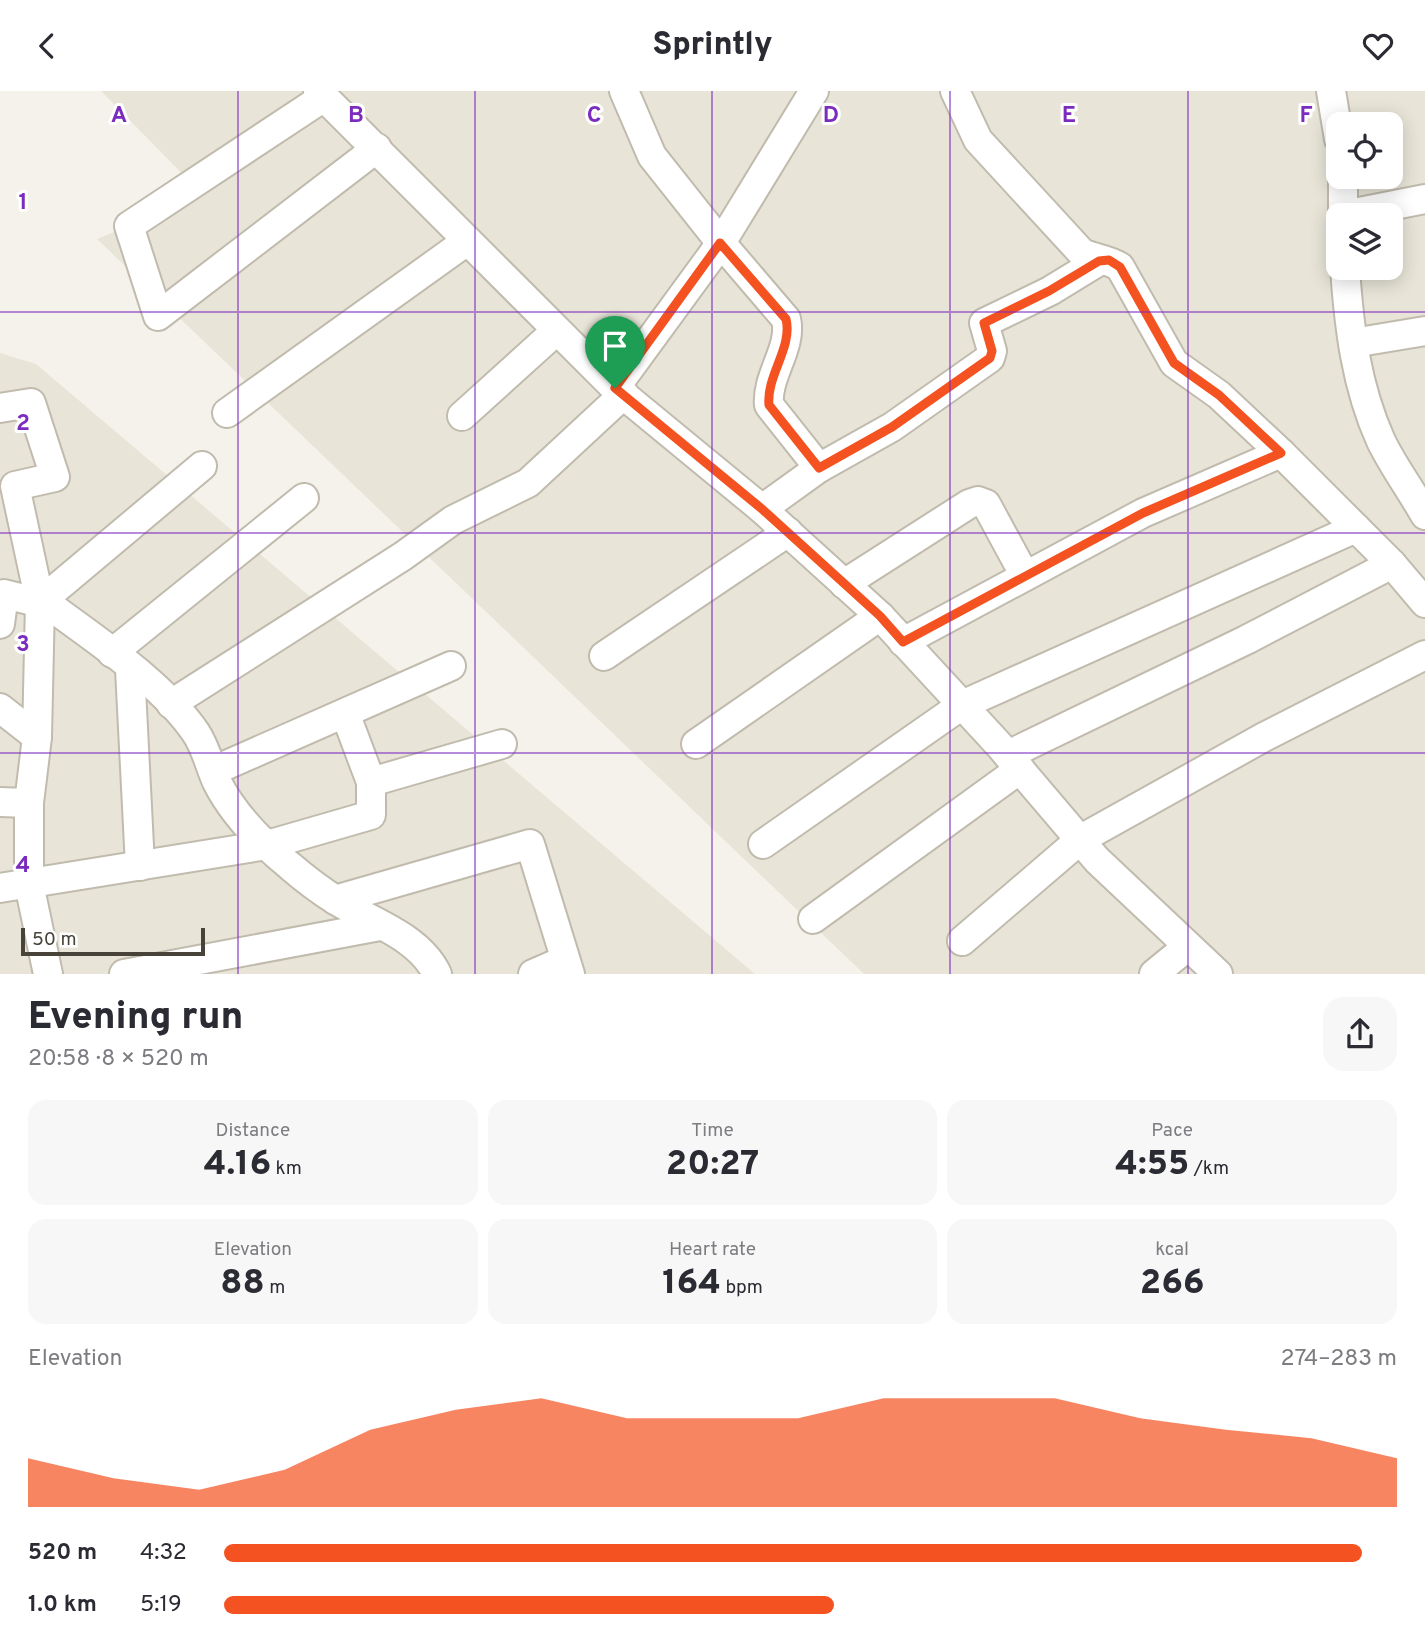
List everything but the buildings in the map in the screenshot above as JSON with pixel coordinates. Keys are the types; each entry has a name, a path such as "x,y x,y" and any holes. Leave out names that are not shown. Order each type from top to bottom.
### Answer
{"street":[{"path":"624,91 652,156 720,243 786,319 787,330 771,386 769,405 819,468"},
{"path":"171,704 403,557 453,520 528,483 620,391 720,243 814,91"},
{"path":"955,91 978,140 1082,253 1099,261"},
{"path":"1331,91 1334,112"},
{"path":"377,148 158,316 129,226 321,94 377,148 556,331 620,391 762,509 880,616 1014,762 1097,860 1218,974"},
{"path":"1403,203 1425,199"},
{"path":"227,413 467,241"},
{"path":"762,509 819,468 892,427 990,358 992,351 984,323 1049,291 1099,261 1109,260 1120,267 1174,363 1219,395 1281,453 1392,564 1425,603"},
{"path":"1346,280 1358,374 1381,442 1421,501"},
{"path":"462,416 556,331"},
{"path":"1353,343 1425,331"},
{"path":"0,408 31,403 55,477 8,488 40,602 37,737 29,803 30,884 48,974"},
{"path":"903,642 1143,513 1281,453"},
{"path":"40,602 202,466"},
{"path":"121,661 304,498"},
{"path":"844,584 978,501 986,504 1025,576"},
{"path":"763,844 962,705 1356,528"},
{"path":"604,656 788,532"},
{"path":"814,919 1014,762 1392,564"},
{"path":"0,624 2,593 40,602 49,605 121,661 171,704 197,735 218,784 250,829 335,900 417,946 430,958 437,974"},
{"path":"696,744 880,616"},
{"path":"962,941 1081,839 1264,737 1425,655"},
{"path":"121,661 140,866"},
{"path":"213,771 451,666"},
{"path":"0,708 37,737"},
{"path":"0,888 267,845 371,815 371,782 345,713"},
{"path":"371,782 502,744"},
{"path":"0,802 29,803"},
{"path":"335,900 530,844 568,967 533,974"},
{"path":"124,974 380,926"},
{"path":"1154,974 1187,947"}],"shaded area":[{"path":"101,91 1425,91 1425,974 864,974 97,239 204,196"},
{"path":"0,353 36,364 755,974 0,974"}],"route":[{"path":"720,243 786,319 787,330 768,397 769,405 819,468 892,427 990,358 992,351 984,323 1049,291 1099,261 1109,260 1120,267 1174,363 1219,395 1281,453 1143,513 903,642 880,616 762,509 615,388 720,243"}]}
